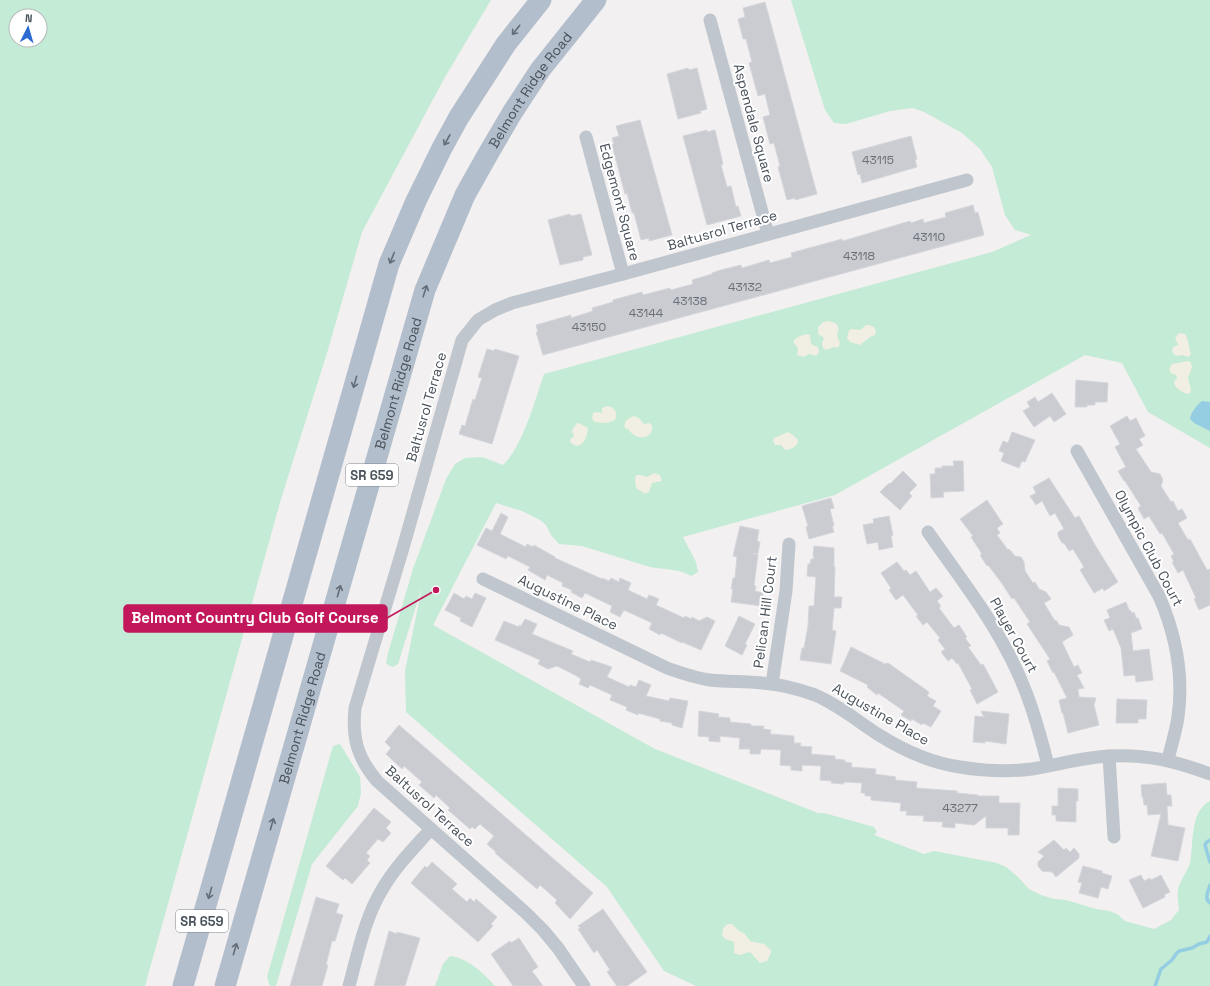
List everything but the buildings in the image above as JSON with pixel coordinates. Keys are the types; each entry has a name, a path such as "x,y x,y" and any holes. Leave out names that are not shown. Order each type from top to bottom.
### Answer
{"main road":[{"name":"SR 659","path":"183,986 389,264 416,202 442,148 459,118 506,44 541,0"},
{"name":"Belmont Ridge Road","path":"225,986 425,290 465,195 512,113 540,70 596,0"}],"street":[{"name":"Aspendale Square","path":"710,20 768,234"},
{"name":"Edgemont Square","path":"586,137 623,274"},
{"name":"Baltusrol Terrace","path":"584,986 558,948 526,912 377,781 368,770 360,756 355,740 353,725 355,708 403,548 462,340 478,320 495,310 512,303 966,180"},
{"name":"Olympic Club Court","path":"1077,451 1159,596 1175,641 1179,665 1180,690 1178,718 1168,760"},
{"name":"Player Court","path":"928,532 991,623 1008,652 1022,680 1048,765"},
{"name":"Pelican Hill Court","path":"772,684 786,591 789,544"},
{"name":"Augustine Place","path":"483,579 667,668 710,680 772,684 794,688 814,695 838,707 878,734 900,746 929,759 958,767 1009,771 1033,769 1085,758 1130,755 1168,760 1210,774"},
{"path":"1109,756 1114,836"},
{"path":"349,986 372,909 382,889 393,872 431,829"}],"green space":[{"path":"0,0 491,0 445,77 362,232 327,353 281,499 145,986 0,986"},
{"path":"791,0 1210,0 1210,448 1148,412 1122,363 1085,355 835,495 683,537 696,562 698,572 691,576 676,570 650,567 582,546 559,544 551,535 546,525 540,520 522,511 496,503 433,625 655,749 818,813 824,813 874,827 877,832 874,835 924,854 934,851 997,863 1006,867 1029,889 1041,895 1109,911 1117,914 1125,921 1154,929 1171,920 1179,910 1178,891 1190,863 1195,820 1203,806 1210,801 1210,986 696,986 664,971 607,887 406,712 405,671 422,587 398,664 393,667 386,664 413,569 446,479 455,464 465,458 482,457 503,465 517,446 522,435 544,374 992,252 1031,235 1015,230 1005,215 992,167 980,149 962,133 924,112 913,108 890,111 846,124 834,123 825,110"},
{"path":"340,744 360,777 361,793 358,806 312,864 276,986 270,986 267,977 333,746"},
{"path":"450,956 457,957 469,963 480,971 495,986 435,986 443,964"}],"sand":[{"path":"827,321 836,323 839,329 837,335 840,344 838,348 834,347 826,350 822,346 824,338 818,334 818,327"},
{"path":"866,325 874,327 876,332 875,335 860,345 850,342 847,338 849,330 860,330"},
{"path":"1179,333 1185,334 1187,338 1191,354 1188,357 1182,355 1176,356 1172,352 1173,347 1178,345 1175,338"},
{"path":"806,334 810,335 811,344 818,347 819,352 816,356 809,354 804,357 797,355 798,348 794,343 794,340"},
{"path":"1188,361 1191,363 1192,367 1188,378 1191,390 1189,394 1182,392 1176,387 1174,382 1177,378 1176,375 1171,373 1169,369 1172,364"},
{"path":"607,406 612,407 615,410 615,420 607,423 594,422 592,418 593,413 602,413 602,408"},
{"path":"634,416 639,418 644,424 649,423 652,425 650,434 644,437 639,437 635,436 625,428 626,420"},
{"path":"579,423 588,428 585,439 581,445 578,446 571,443 570,440 574,436 572,432 573,429"},
{"path":"788,432 798,440 796,446 786,450 781,445 775,445 773,441 774,438"},
{"path":"654,473 660,475 662,481 652,483 649,492 645,494 636,488 636,475 647,477"},
{"path":"728,924 732,924 739,931 745,934 750,941 764,944 771,950 767,961 760,963 750,952 739,955 734,953 734,942 725,939 722,935 723,928"}],"water":[{"path":"1202,401 1210,402 1210,431 1194,423 1190,419 1194,409"}],"waterway":[{"path":"1210,840 1205,845 1210,862"},
{"path":"1210,885 1207,897 1210,903"},
{"path":"1155,986 1161,969 1172,960 1179,951 1207,942 1210,936"}],"place":[{"name":"Belmont Country Club Golf Course","path":"436,590"}]}
